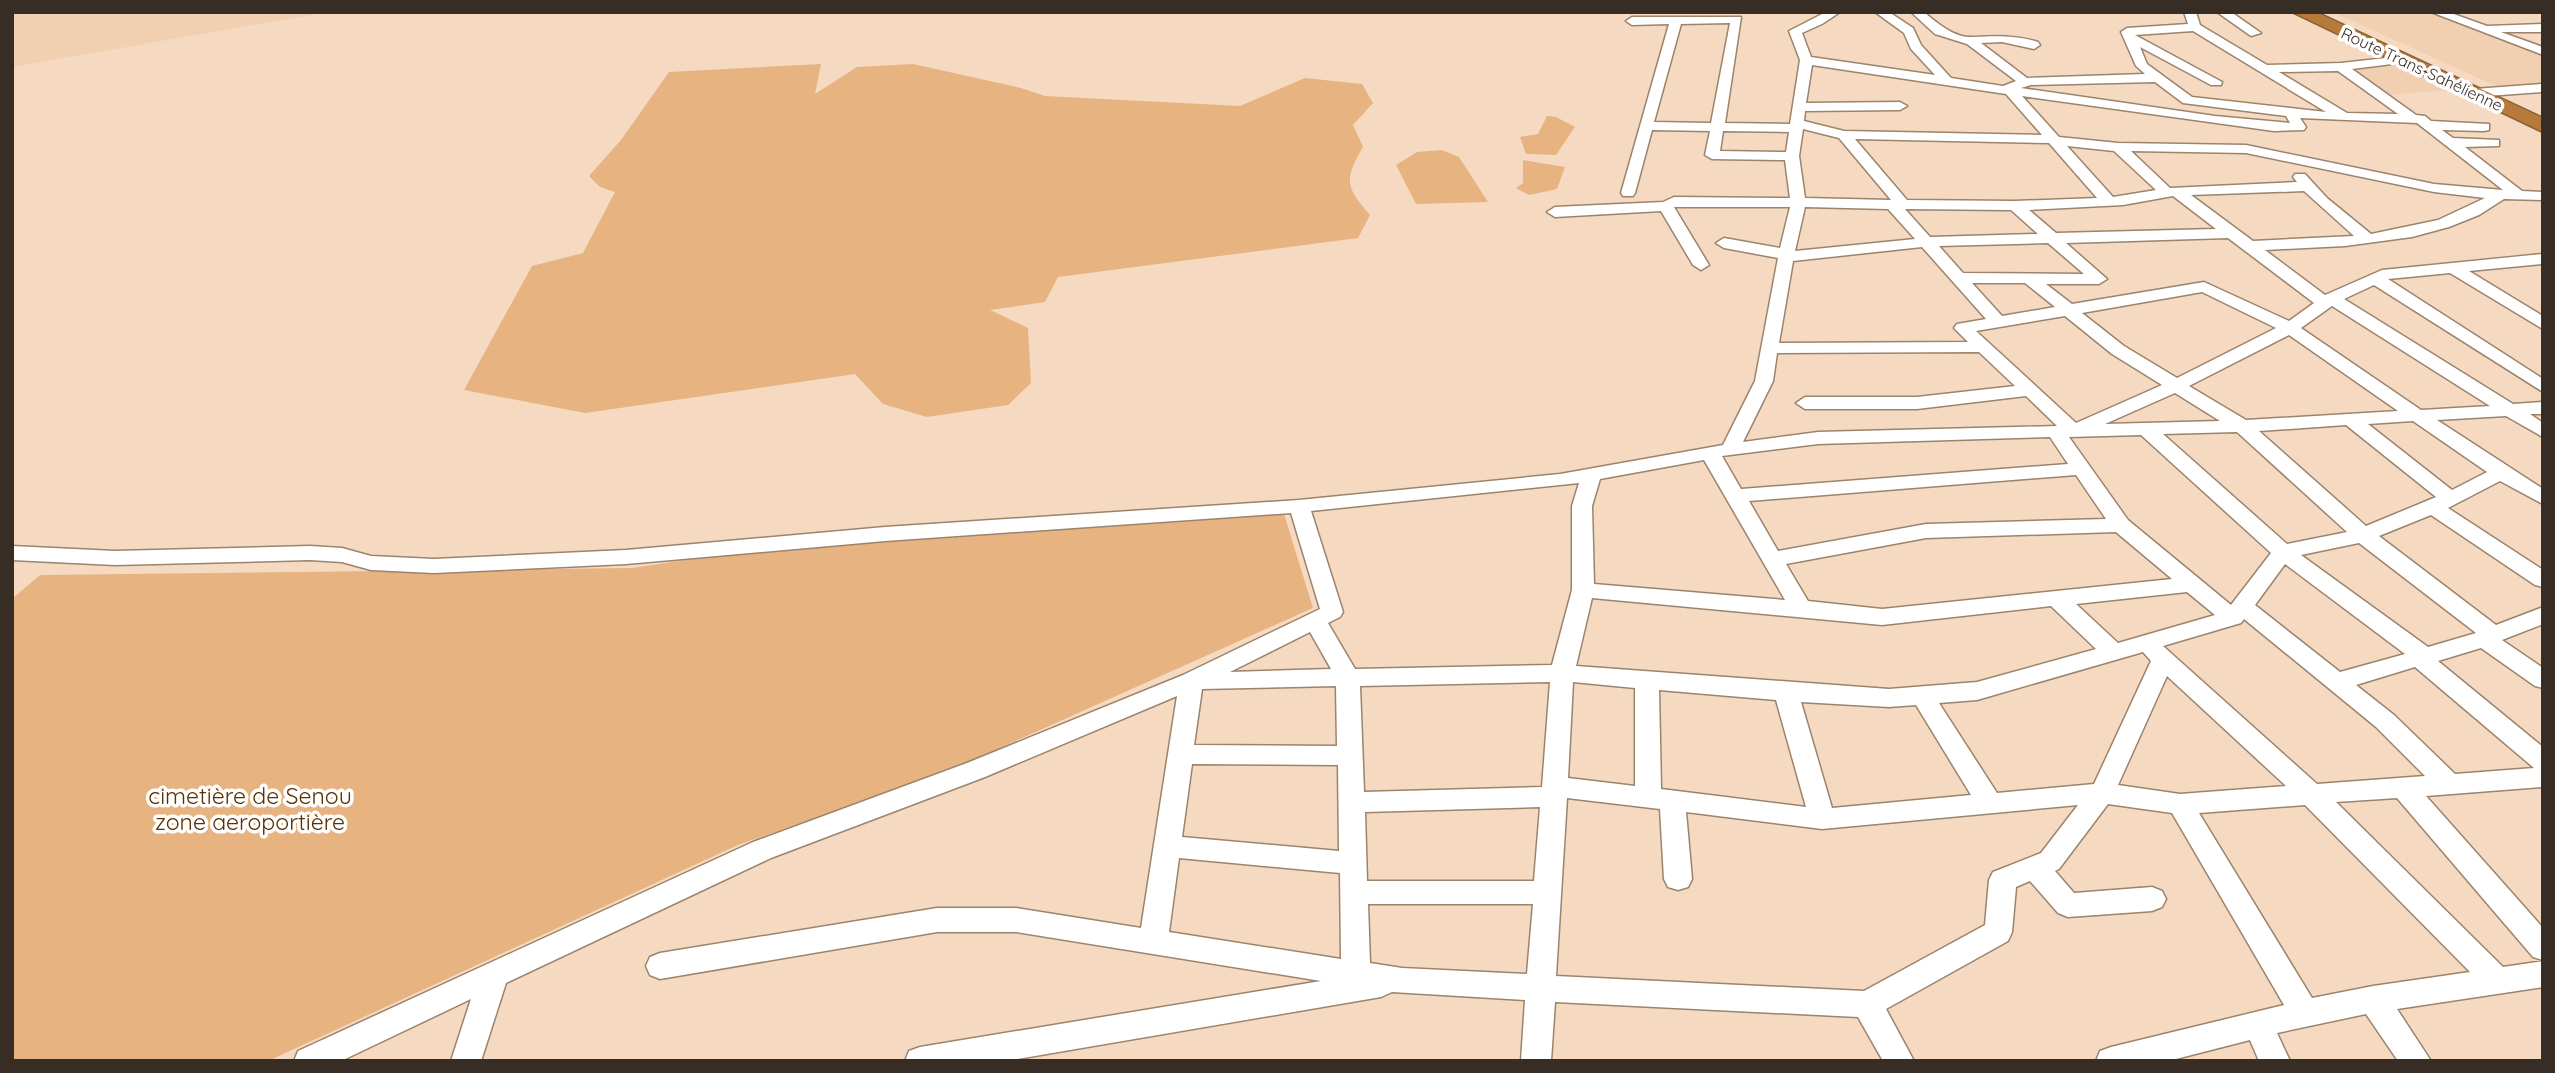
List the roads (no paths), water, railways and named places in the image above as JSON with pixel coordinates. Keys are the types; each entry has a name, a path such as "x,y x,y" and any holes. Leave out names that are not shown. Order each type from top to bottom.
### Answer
{"highway":[{"name":"Route Trans-Sahélienne","path":"2301,12 2543,126"}],"street":[{"path":"1720,451 1764,381 1785,255 1798,203 1792,156 1806,60 1795,31 1834,12"},
{"path":"1881,12 1909,31 1914,46 1947,80"},
{"path":"1917,12 1939,31 1971,41 2026,83"},
{"path":"2190,12 2195,27"},
{"path":"2223,12 2255,33"},
{"path":"2437,12 2543,51"},
{"path":"1632,21 1737,19 1712,155 1792,156"},
{"path":"1628,193 1676,20"},
{"path":"2246,149 2214,120 2142,66 2127,32 2195,27 2344,117"},
{"path":"2479,28 2543,28"},
{"path":"2128,36 2216,82"},
{"path":"1971,41 1979,38 2022,41 2034,45"},
{"path":"2262,69 2341,67 2400,59"},
{"path":"1806,60 2008,88 2098,105 2214,120 2299,127 2291,113"},
{"path":"2341,67 2413,119"},
{"path":"2008,88 2026,83 2156,78"},
{"path":"2008,88 2109,202"},
{"path":"2474,93 2543,88"},
{"path":"2188,100 2291,113 2420,119 2519,196"},
{"path":"1800,107 1900,106"},
{"path":"2427,125 2483,127"},
{"path":"1646,126 1796,126 1843,135 2054,140 2118,147 2246,149 2434,188 2500,195 2543,196"},
{"path":"1843,135 1927,242 1998,322"},
{"path":"2450,142 2494,143"},
{"path":"2118,147 2171,192 2246,246 2329,300 2543,430"},
{"path":"2280,155 2309,186 2368,239"},
{"path":"1555,212 1666,206 1674,201 2015,206 2109,202 2171,192 2309,186"},
{"path":"2246,246 2368,239 2429,227 2484,207 2500,195"},
{"path":"1666,206 1701,265"},
{"path":"1959,278 2099,279 2015,206"},
{"path":"1724,243 1785,255 1927,242 2230,233"},
{"path":"2064,431 2177,385 2290,328 2329,300 2382,275 2543,259"},
{"path":"2521,261 2543,276"},
{"path":"2453,268 2543,324"},
{"path":"2030,278 2067,311 2118,350 2242,426 2363,535 2543,680"},
{"path":"2375,278 2543,387"},
{"path":"2448,783 2385,721 2337,682 2192,584 2121,525 2082,470 2064,431 2030,390 1964,328 2204,287 2290,328 2501,473 2543,498"},
{"path":"1769,348 1984,347"},
{"path":"1805,403 1917,403 2030,390"},
{"path":"12,553 115,558 310,553 342,555 371,563 469,566 626,557 885,534 1299,506 1591,475 1720,451 1818,438 2242,426 2543,408"},
{"path":"2350,419 2442,503 2543,580"},
{"path":"2147,429 2283,552 2421,657 2541,775"},
{"path":"1720,451 1736,496 1801,608"},
{"path":"1736,496 2082,470"},
{"path":"1191,681 1562,673 1889,698 1977,691 2145,643 2237,612 2283,552 2363,535 2442,503 2501,473"},
{"path":"1536,1061 1562,673 1583,590 1582,506 1591,475"},
{"path":"309,1061 762,850 976,770 1191,681 1332,612 1299,506"},
{"path":"1772,559 1926,531 2121,525"},
{"path":"1583,590 1882,617 2192,584"},
{"path":"2057,599 2114,652"},
{"path":"2337,682 2489,637 2543,615"},
{"path":"1315,620 1348,678 1356,974"},
{"path":"2145,643 2310,793 2498,981"},
{"path":"660,966 937,919 1016,920 1402,981 1867,1004 1998,932 2003,880 2050,861 2102,793 2164,660"},
{"path":"1647,680 1660,799 1678,879"},
{"path":"1153,942 1191,681"},
{"path":"1786,692 1822,820"},
{"path":"1922,695 1990,803"},
{"path":"1180,754 1350,756"},
{"path":"1352,802 1553,792 1660,799 1822,820 2102,793 2180,804 2541,775"},
{"path":"2402,786 2543,948"},
{"path":"2180,804 2305,1013"},
{"path":"1167,846 1353,863"},
{"path":"2035,867 2068,905 2152,899"},
{"path":"1354,892 1546,893"},
{"path":"2111,1061 2257,1024 2373,999 2543,974"},
{"path":"466,1061 494,975"},
{"path":"920,1061 1161,1018 1402,981"},
{"path":"2373,999 2416,1061"},
{"path":"1867,1004 1899,1061"},
{"path":"2257,1024 2275,1061"}],"park label":[{"name":"cimetière de Senou zone aeroportière","path":"250,809"}]}
